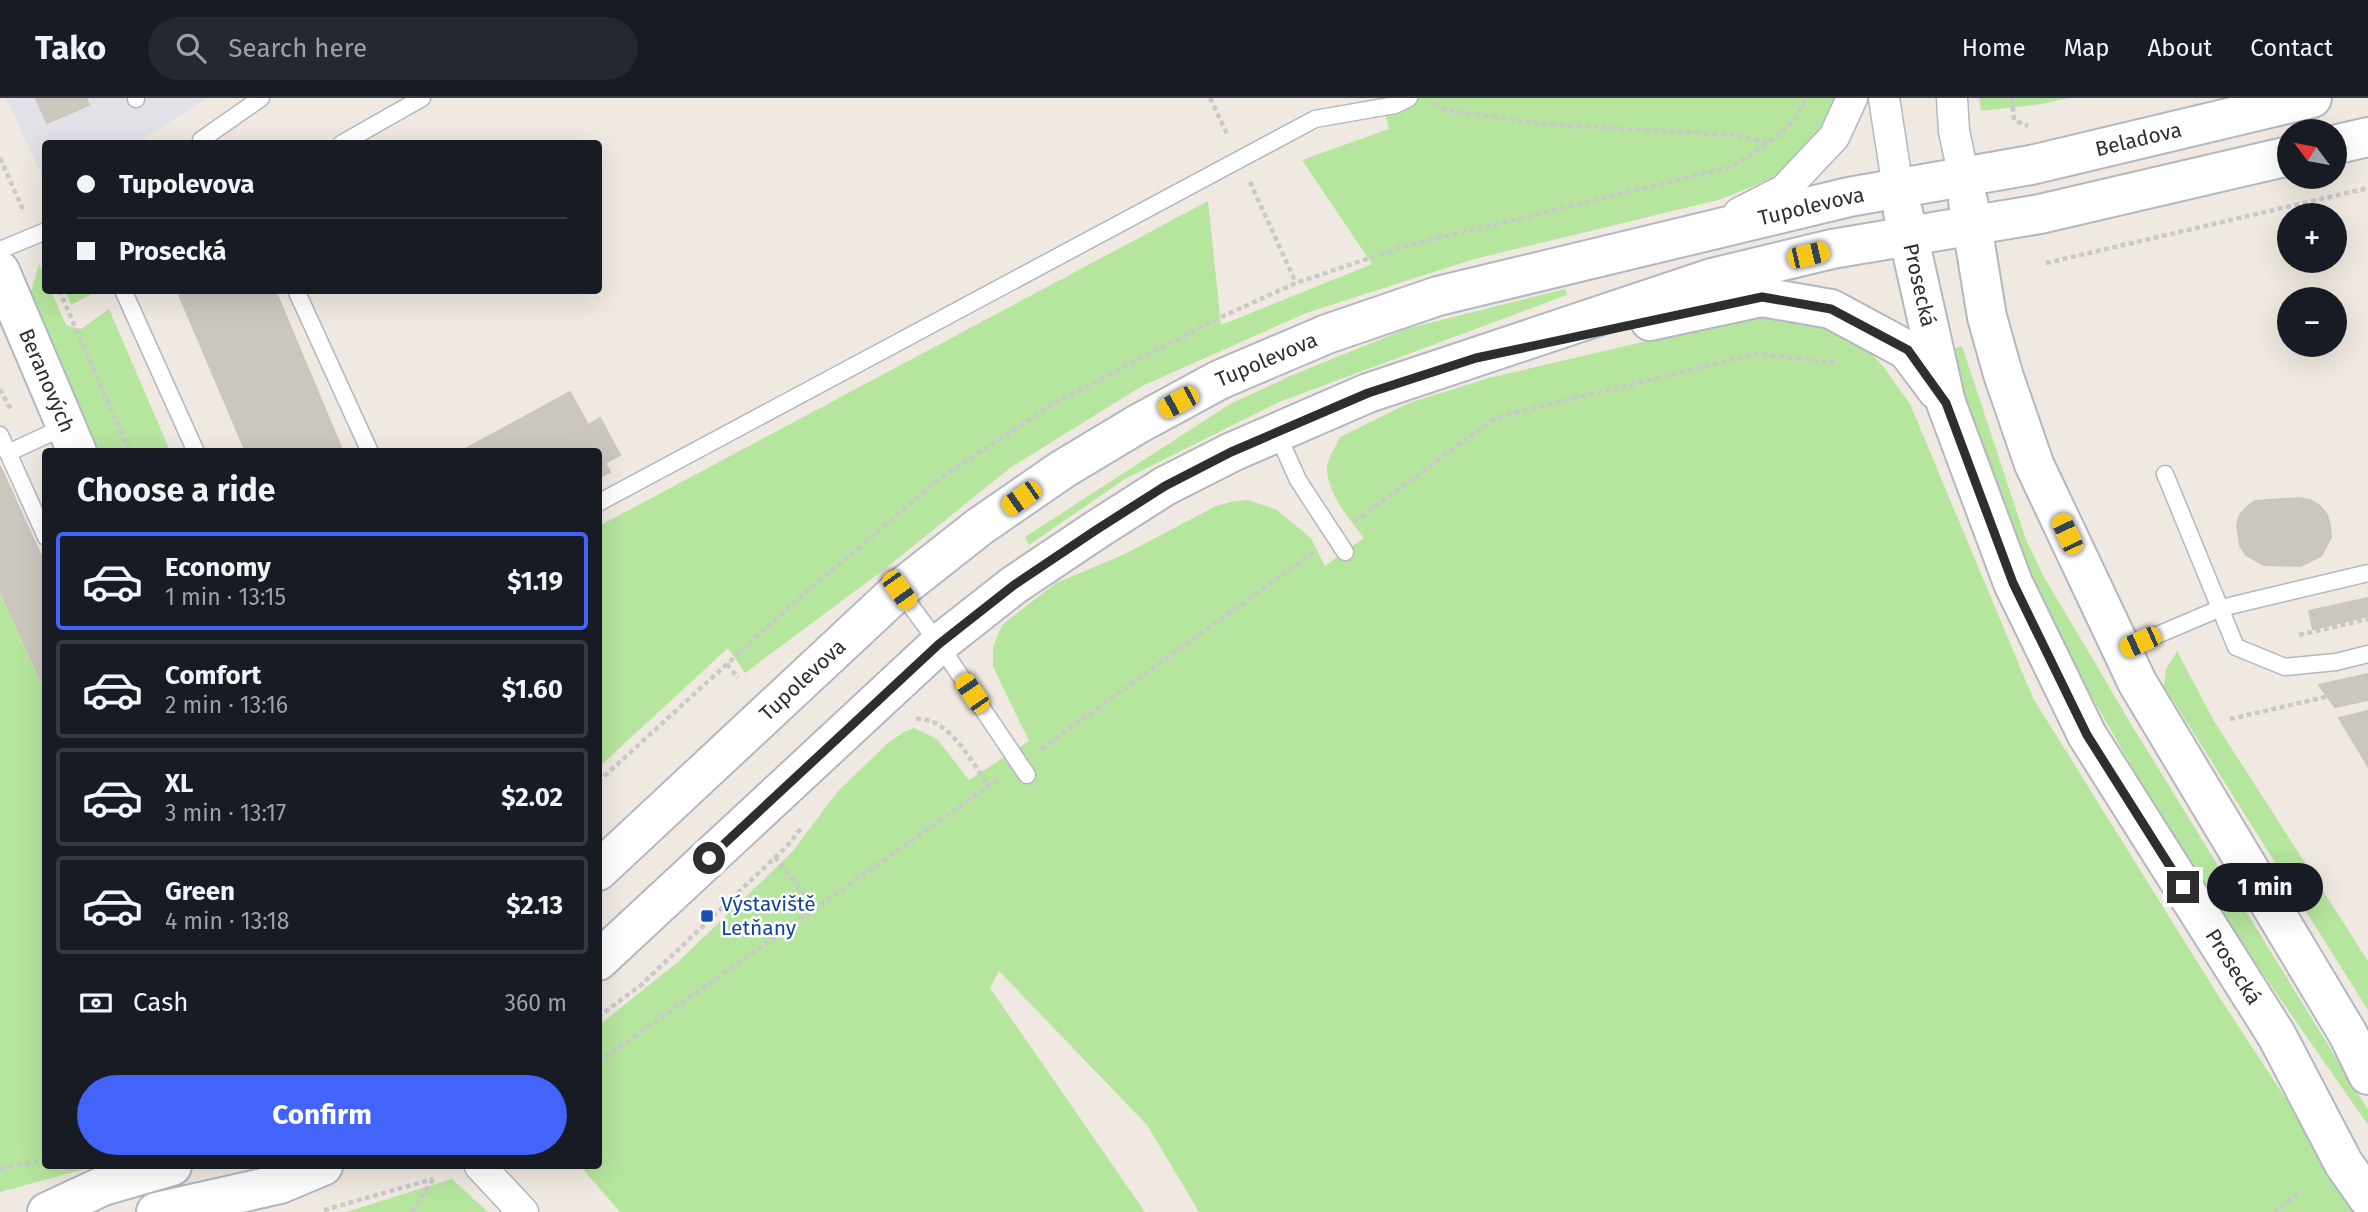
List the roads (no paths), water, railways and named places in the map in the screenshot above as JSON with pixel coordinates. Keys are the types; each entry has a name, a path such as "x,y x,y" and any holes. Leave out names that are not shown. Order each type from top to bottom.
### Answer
{"main road":[{"name":"Beladova","path":"1964,178 2031,165 2312,98"},
{"path":"2347,142 2368,137"},
{"path":"602,957 939,644 1014,585 1096,530 1165,486 1231,452 1368,393 1712,278 1832,249 2040,214 2277,159"},
{"name":"Tupolevova","path":"602,868 899,590 979,527 1063,469 1219,380 1327,334 1438,296 1849,197 1964,178"},
{"path":"1964,178 1987,317 2003,374 2034,464 2137,682 2348,1034 2368,1075"},
{"name":"Prosecká","path":"1898,189 1946,403 2013,583 2087,735 2277,1036 2344,1164 2368,1198"},
{"name":"Beranových","path":"0,271 71,439"},
{"path":"1476,358 1762,297 1831,309 1908,350 1946,403"},
{"path":"47,1212 103,1186 162,1169"},
{"path":"156,1212 280,1184 316,1169"}],"street":[{"path":"1707,230 1784,190 1834,136 1852,98"},
{"path":"1884,98 1898,189"},
{"path":"1952,98 1954,131 1964,178"},
{"path":"483,1169 523,1212"}],"lane":[{"path":"203,140 261,98"},
{"path":"348,140 422,98"},
{"path":"1337,98 1340,115"},
{"path":"602,501 1315,119 1395,106 1409,98"},
{"path":"0,250 40,233"},
{"path":"125,294 194,448"},
{"path":"298,294 368,448"},
{"path":"1277,432 1298,480 1345,552"},
{"path":"0,435 42,528"},
{"path":"8,453 71,439"},
{"path":"2165,474 2236,647 2285,667 2336,662 2368,654"},
{"path":"2122,650 2221,608 2368,573"},
{"path":"899,590 939,644 1027,775"}],"place":[{"name":"Výstaviště Letňany","path":"707,916"}]}
